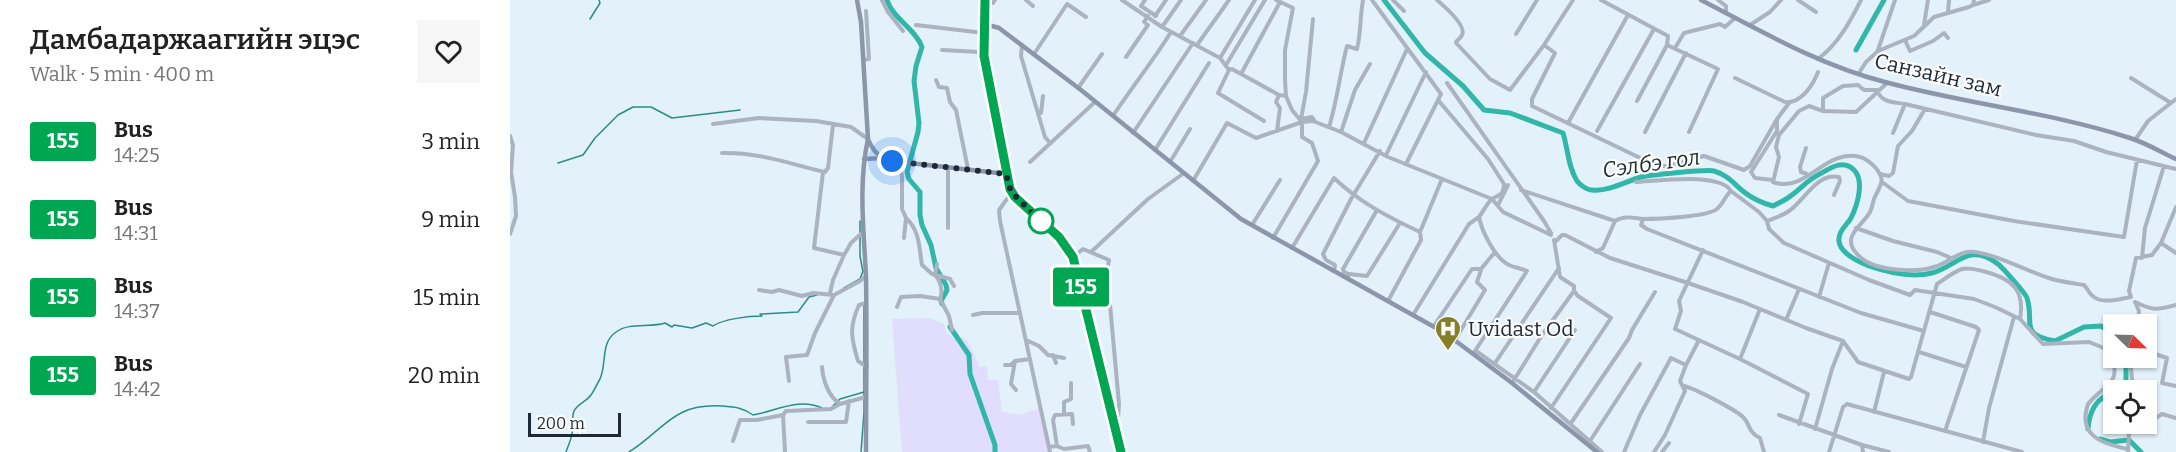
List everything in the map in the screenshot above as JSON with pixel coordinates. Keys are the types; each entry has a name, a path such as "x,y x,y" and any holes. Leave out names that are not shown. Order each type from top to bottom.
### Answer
{"main road":[{"path":"857,0 861,22 868,139 864,159 863,231 866,276 866,452"},
{"name":"Санзайн зам","path":"1701,0 1817,60 1887,83 2013,109 2135,140 2176,159"},
{"path":"985,1 984,55 1011,192 1059,237 1073,257 1121,452"},
{"path":"985,16 1241,219 1333,272 1348,277 1475,352 1491,369 1513,381 1597,452"},
{"path":"985,24 999,28"},
{"path":"984,33 999,28"},
{"path":"868,139 873,150 882,158"},
{"path":"864,159 882,158 1006,174"}],"street":[{"path":"882,0 903,31"},
{"path":"985,1 993,3 995,0"},
{"path":"1026,0 1033,6"},
{"path":"1122,0 1148,16 1154,17"},
{"path":"1133,7 1138,0"},
{"path":"1145,0 1141,6 1162,27 1220,58 1229,70"},
{"path":"1154,17 1166,0"},
{"path":"1162,27 1181,0"},
{"path":"1180,36 1206,0"},
{"path":"1133,133 1195,44 1229,0"},
{"path":"1226,65 1265,0"},
{"path":"1294,0 1284,67 1286,96 1292,110 1301,121"},
{"path":"1329,127 1347,46 1357,49 1363,0"},
{"path":"1372,0 1440,92 1406,164"},
{"path":"1393,0 1404,11"},
{"path":"1437,0 1456,19 1463,30 1457,44 1490,79 1510,90 1544,45 1573,0"},
{"path":"1515,34 1538,0"},
{"path":"1601,0 1668,36 1667,45 1637,102"},
{"path":"1718,0 1726,6 1726,13"},
{"path":"1750,26 1770,12 1781,0"},
{"path":"1798,0 1816,12"},
{"path":"1817,60 1844,32 1861,0"},
{"path":"1878,51 1895,0"},
{"path":"1923,29 1928,0"},
{"path":"1948,12 1949,0"},
{"path":"1859,73 1866,62 1878,51 1905,40 1923,29 1930,20 1973,2 1989,0"},
{"path":"1220,58 1254,1 1261,7"},
{"path":"1241,74 1278,1 1293,8"},
{"path":"1034,54 1067,4 1086,17"},
{"path":"863,60 869,59 866,11"},
{"path":"1568,123 1628,15"},
{"path":"1126,57 1148,25 1144,22 1148,16"},
{"path":"1675,48 1684,33 1720,24 1725,27 1735,18"},
{"path":"1273,238 1318,161 1312,143 1302,137 1301,121 1313,19"},
{"path":"916,25 984,33"},
{"path":"1597,131 1654,29"},
{"path":"1113,116 1134,83 1152,63 1171,32"},
{"path":"1905,40 1910,51 1933,41 1944,33 1948,38"},
{"path":"1022,45 1022,56 1045,137 1050,143"},
{"path":"1544,45 1555,53 1531,104 1657,166 1669,166 1704,156 1744,170 1750,166 1777,118 1789,103 1814,84 1818,72"},
{"path":"1667,45 1718,69 1689,132"},
{"path":"1364,143 1407,49"},
{"path":"942,50 980,52 984,55"},
{"path":"1645,132 1686,53"},
{"path":"1078,88 1102,54"},
{"path":"1155,150 1209,63"},
{"path":"1341,132 1356,90 1370,64"},
{"path":"1229,70 1232,69 1279,95 1286,96"},
{"path":"1229,70 1218,93 1264,122"},
{"path":"1386,155 1426,72"},
{"path":"1735,78 1789,103"},
{"path":"2131,78 2171,103"},
{"path":"936,80 939,87 947,88 950,102 956,110 968,169"},
{"path":"1447,83 1551,235 1555,242 1560,276 1574,286 1574,291 1578,296 1611,318 1551,408"},
{"path":"1773,180 1779,158 1776,147 1779,135 1800,111 1809,106 1823,111 1856,112 1887,83"},
{"path":"1823,111 1824,97 1843,86 1858,85 1864,90 1878,90"},
{"path":"1878,90 1880,97 1885,101 2036,135 2074,141 2176,169"},
{"path":"1277,130 1280,108 1276,102 1279,95"},
{"path":"1040,116 1043,96"},
{"path":"2135,140 2148,121 2176,99"},
{"path":"1438,100 1488,159 1501,178 1504,184 1503,189 1495,202"},
{"path":"1794,101 1800,111"},
{"path":"1030,162 1095,102"},
{"path":"1893,134 1905,104"},
{"path":"1880,174 1889,176 1893,173 1898,146 1912,131 1925,109"},
{"path":"1193,181 1227,123 1256,138 1312,117 1313,121 1341,132 1386,155 1495,202 1503,212 1551,235"},
{"path":"714,124 759,118 816,120 851,127 868,139"},
{"path":"1777,118 1777,131 1751,172 1755,178 1773,180 1783,186 1798,182 1833,158 1843,156 1860,157 1872,164 1880,174 1882,182 1870,214 1856,228 1851,241 1853,249 1860,258 1872,264 1907,272 1936,267 1967,252 1977,252 2050,279 2084,285 2096,298 2113,300 2131,297"},
{"path":"833,125 828,168 823,172 814,248 844,255"},
{"path":"1170,162 1191,129"},
{"path":"510,136 513,145 511,172 516,197 516,216 510,234"},
{"path":"1806,148 1800,167 1801,172 1808,174"},
{"path":"1333,272 1335,266 1326,260 1323,254 1353,196 1380,151"},
{"path":"722,153 766,156 823,172"},
{"path":"1882,182 1908,201 2014,221 2124,237 2137,160"},
{"path":"900,162 902,209 916,232 922,265 926,271 950,279 954,286"},
{"path":"2142,258 2145,228 2164,166"},
{"path":"948,167 950,174 946,196 948,228"},
{"path":"1091,252 1148,199 1184,174"},
{"path":"1767,221 1789,211 1821,180 1834,176 1839,177 1840,181 1833,195"},
{"path":"1292,248 1334,178 1353,196 1420,232"},
{"path":"1388,301 1421,240 1420,232 1442,179"},
{"path":"1636,182 1700,179 1726,185 1759,212 1767,221 1769,229 1784,243 1829,263 1910,296 1915,290 1974,299 2020,320 2043,344 2089,342 2111,351 2115,363 2114,377 2108,387 2088,404 2085,425 2087,431 2110,446 2128,450 2129,434"},
{"path":"1252,226 1280,180"},
{"path":"1413,315 1470,224 1495,202 1508,185"},
{"path":"1521,190 1616,221"},
{"path":"1595,252 1603,248 1616,221 1621,217 1644,219 1683,217 1713,211 1731,191"},
{"path":"1011,192 999,210 1003,244 1050,450 1057,446"},
{"path":"2139,314 2129,291 2136,258 2152,255 2162,243 2176,207"},
{"path":"1377,210 1343,268 1348,277 1367,276 1400,223"},
{"path":"1479,217 1481,230 1495,252 1508,265 1527,271 1475,352 1494,363 1513,381 1534,392 1602,452"},
{"path":"904,238 906,218"},
{"path":"1644,219 1641,223 1643,227 1861,313 1924,331"},
{"path":"1856,228 1893,242 1937,252 1952,258"},
{"path":"789,381 786,357 807,355 832,294 832,280 851,243 863,231"},
{"path":"1555,242 1563,234 1595,252 1635,268 1688,283 1760,309 1843,341 1858,362 1884,372 1910,378 1937,284 1961,270 1972,268 2003,277 2017,291 2023,305 2020,320"},
{"path":"2162,243 2176,253"},
{"path":"1073,257 1083,249 1109,260 1107,271 1109,310 1119,404 1117,436"},
{"path":"1703,250 1679,301 1681,311 1676,329 1808,394 1799,424"},
{"path":"1455,340 1485,290 1477,282 1481,269 1495,252"},
{"path":"1819,297 1829,263"},
{"path":"937,264 941,289 939,299 950,316 952,330"},
{"path":"1491,369 1559,268"},
{"path":"1434,326 1472,269 1481,269"},
{"path":"759,290 772,292 778,290 802,296 813,293 832,294 866,276"},
{"path":"1786,320 1799,289"},
{"path":"1513,381 1542,335 1574,291"},
{"path":"1571,423 1629,338 1656,292"},
{"path":"897,307 901,297 906,296 939,299"},
{"path":"2135,302 2152,310 2166,309 2176,305"},
{"path":"866,303 860,305 851,326 858,361 867,367"},
{"path":"1740,359 1760,309"},
{"path":"1930,312 1978,328 1945,430"},
{"path":"973,315 1020,313"},
{"path":"1983,442 1989,408 2014,317"},
{"path":"1534,392 1575,330"},
{"path":"1025,340 1039,346 1048,355 1064,358"},
{"path":"1654,452 1665,435 1685,391 1680,381 1699,340"},
{"path":"1815,429 1832,369 1843,341"},
{"path":"1918,352 1966,366"},
{"path":"1053,355 1056,363"},
{"path":"2157,355 2167,358 2162,382 2164,385 2176,386"},
{"path":"1624,452 1640,415 1671,358 1686,365"},
{"path":"1005,365 1030,359"},
{"path":"1015,361 1011,384 1016,390"},
{"path":"1590,441 1640,364"},
{"path":"822,367 823,379 831,395 840,404"},
{"path":"1874,412 1884,372"},
{"path":"1064,414 1064,402 1071,399 1071,383"},
{"path":"1683,386 1698,391 1742,416 1750,432 1760,438 1764,452"},
{"path":"733,441 740,420 757,420 783,415 787,411 831,409 840,404 866,397"},
{"path":"808,422 846,422 849,401"},
{"path":"1829,452 1844,405 2022,452"},
{"path":"1073,424 1072,414 1055,416 1053,420 1057,446 1063,451 1088,446 1090,452"},
{"path":"2157,417 2162,414 2176,418"},
{"path":"783,415 785,452"},
{"path":"1779,415 1799,424 1889,452"},
{"path":"1662,452 1669,443"},
{"path":"1862,445 1863,452"}],"shaded area":[{"path":"929,318 944,324 947,333 955,340 962,337 967,340 980,367 987,367 988,380 998,380 1002,412 1021,415 1042,407 1051,452 902,452 892,319"}],"waterway":[{"path":"590,19 600,3 599,0"},
{"path":"887,0 894,13 919,40 922,47 914,81 918,132 907,172 909,179 920,192 922,225 931,245 936,268 946,285 947,290 941,301 942,304"},
{"name":"Сэлбэ гол","path":"1384,0 1425,53 1463,86 1484,110 1510,113 1563,133 1574,176 1578,183 1586,188 1604,189 1646,176 1714,171 1727,177 1751,197 1773,206 1793,195 1814,177 1836,166 1845,165 1854,170 1859,180 1853,213 1839,237 1840,245 1851,256 1884,271 1916,275 1932,273 1963,258 1979,255 2000,266 2026,296 2030,326 2036,335 2055,341 2084,327 2103,327"},
{"path":"1856,50 1884,0"},
{"path":"558,163 583,155 595,138 618,115 633,107 651,107 672,118 740,110"},
{"path":"860,221 860,256 863,272"},
{"path":"844,288 860,279 863,271"},
{"path":"566,452 573,431 574,411 591,395 600,379 608,342 616,332 627,327 665,323 672,327 674,325 692,328 706,323 713,326 743,317 762,316 760,314 798,312 809,297 817,295"},
{"path":"861,452 864,412 864,306"},
{"path":"950,327 969,355 970,374 995,445 995,452"},
{"name":"Сэлбэ гол","path":"2126,368 2126,380"},
{"path":"832,407 840,399 864,392"},
{"name":"Сэлбэ гол","path":"2088,429 2095,406 2103,398"},
{"path":"629,452 671,419 681,413 705,406 742,409 753,415 796,404 822,408"},
{"name":"Сэлбэ гол","path":"2100,439 2110,442 2129,440 2141,452"}],"bus line":[{"name":"155","path":"985,0 984,56 1010,189 1015,197 1059,237 1073,257 1121,452"}],"place":[{"name":"Uvidast Od","path":"1448,352"}],"route":[{"path":"892,161 1006,174 1011,192 1044,224 1041,221"}]}
